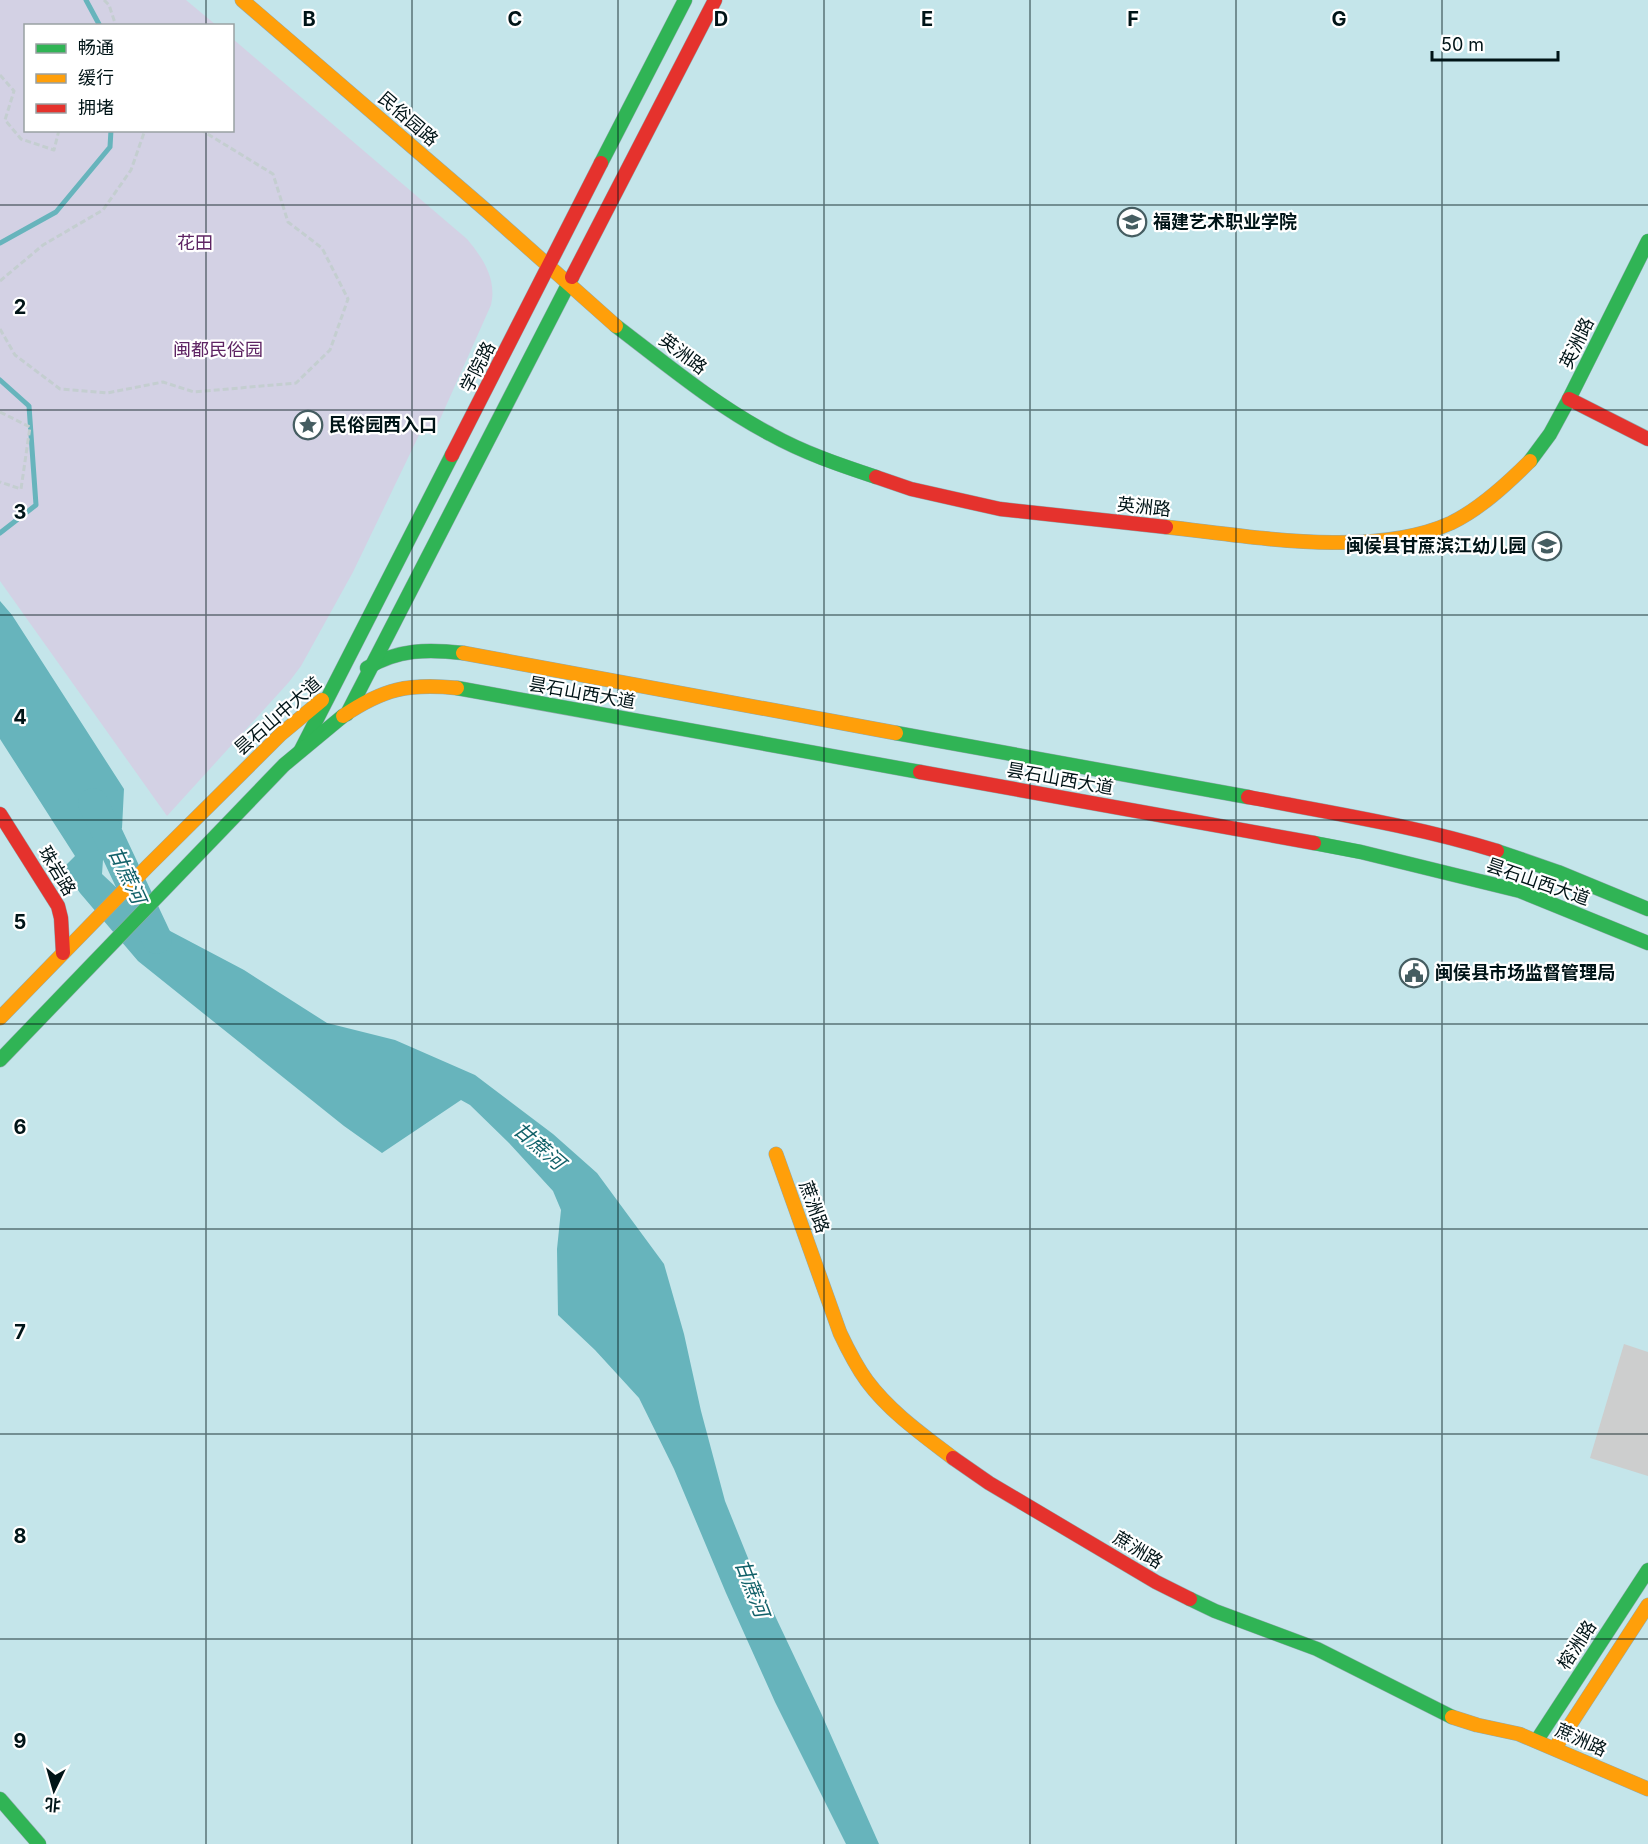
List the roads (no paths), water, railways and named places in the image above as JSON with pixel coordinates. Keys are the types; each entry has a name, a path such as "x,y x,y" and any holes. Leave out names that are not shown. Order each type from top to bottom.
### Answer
{"main road":[{"name":"民俗园路","path":"242,0 488,212 549,268"},
{"name":"学院路","path":"301,750 685,0"},
{"path":"0,1060 284,765 347,714 715,0"},
{"name":"英洲路","path":"549,268 614,325 718,404 788,444 834,464 911,489 980,506 1019,512 1302,541 1371,542 1411,536 1457,520 1510,481 1540,447 1569,399 1648,241"},
{"path":"1569,399 1648,439"},
{"name":"昙石山中大道","path":"67,949 281,734 328,695 371,665 389,657 430,649 463,653"},
{"name":"昙石山西大道","path":"463,653 1334,812 1427,832 1504,854 1575,879 1648,909"},
{"name":"昙石山西大道","path":"347,714 366,702 394,690 421,686 456,688 1361,852 1520,891 1648,943"},
{"name":"珠岩路","path":"0,814 58,906 67,949"},
{"path":"0,1018 67,949"},
{"name":"蔗洲路","path":"776,1154 840,1333 852,1358 882,1398 918,1431 966,1468 1185,1598 1317,1649 1452,1717 1477,1725 1505,1729 1537,1740 1648,1789"},
{"name":"榕洲路","path":"1537,1740 1648,1570"},
{"name":"榕洲路","path":"1555,1748 1648,1605"},
{"path":"0,1799 39,1844"}],"water":[{"path":"0,601 12,615 124,789 122,828 104,846 102,874 153,922 244,970 327,1023 395,1040 475,1075 553,1134 597,1173 664,1264 684,1334 701,1411 725,1501 750,1563 821,1713 879,1844 846,1844 775,1702 674,1469 639,1398 595,1350 558,1315 557,1249 561,1210 553,1191 509,1143 470,1105 461,1100 382,1153 344,1126 138,961 80,893 63,868 75,856 0,739"}],"waterway":[{"path":"86,0 99,24"},
{"path":"0,243 56,212 110,147 111,132"},
{"path":"0,380 29,406 36,505 0,533"},
{"name":"甘蔗河","path":"93,803 157,939"}],"place":[{"name":"福建艺术职业学院","path":"1132,222"},
{"name":"民俗园西入口","path":"308,425"},
{"name":"闽侯县甘蔗滨江幼儿园","path":"1547,546"},
{"name":"闽侯县市场监督管理局","path":"1414,973"}],"park label":[{"name":"花田","path":"195,243"},
{"name":"闽都民俗园","path":"218,350"}]}
